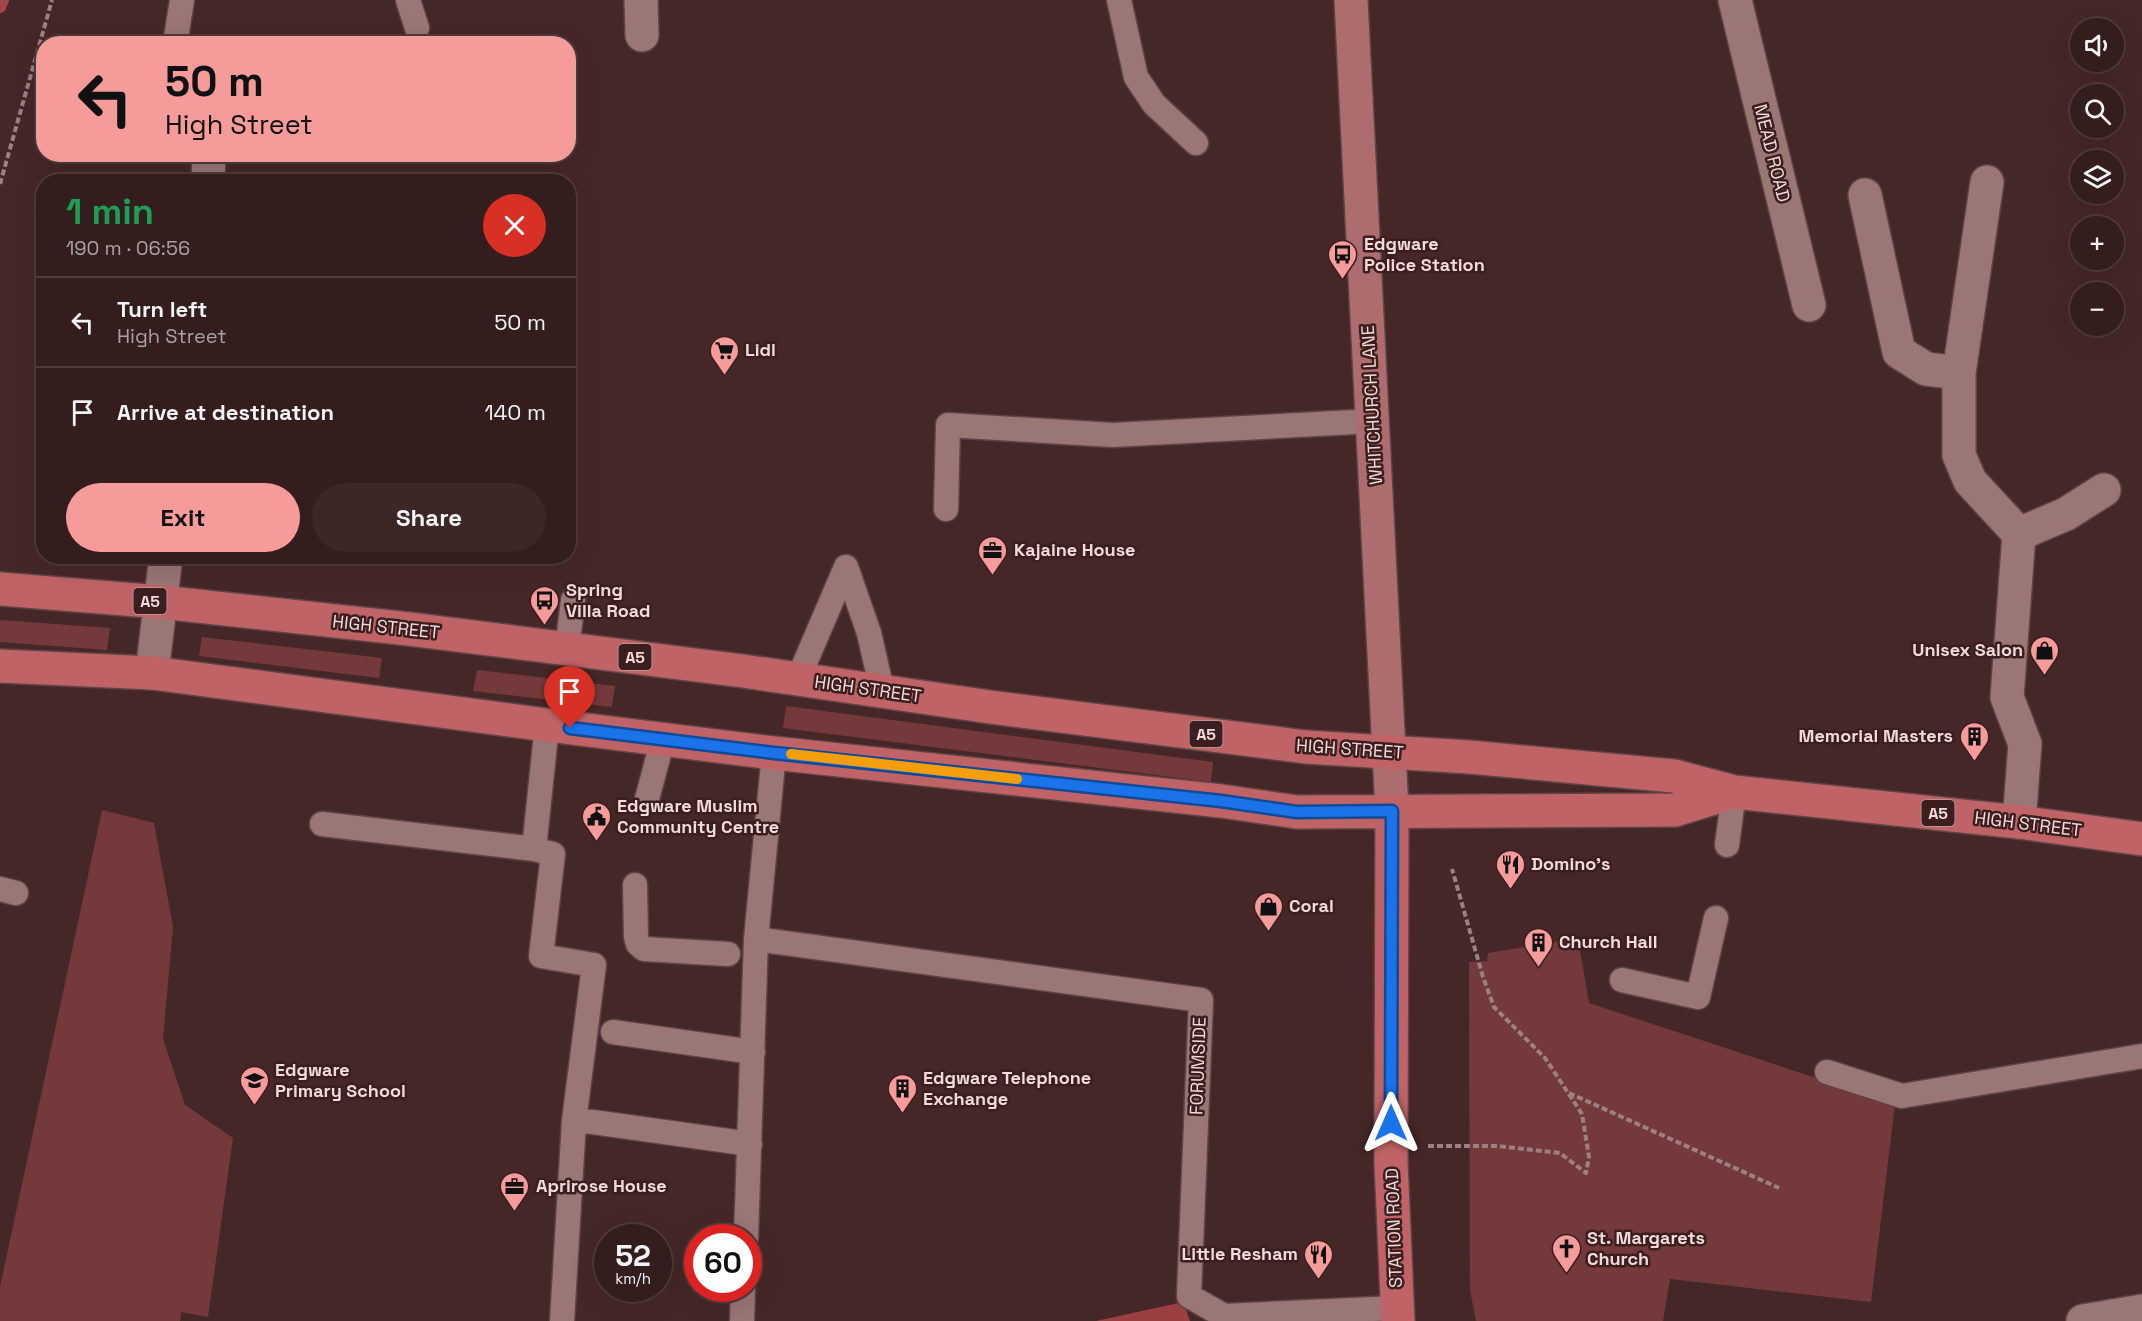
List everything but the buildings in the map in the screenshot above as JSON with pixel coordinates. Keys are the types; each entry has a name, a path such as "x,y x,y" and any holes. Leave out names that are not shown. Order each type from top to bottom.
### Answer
{"main road":[{"name":"WHITCHURCH LANE","path":"1351,0 1391,752 1392,811"},
{"name":"HIGH STREET","path":"0,589 161,602 567,649 882,690 990,707 1306,747 1469,757 1674,776 1734,792 2019,822 2142,839"},
{"name":"HIGH STREET","path":"0,666 152,673 774,753 1210,800 1297,812 1675,810 1734,792"},
{"name":"STATION ROAD","path":"1392,811 1391,1146 1397,1315"}],"street":[{"path":"641,0 642,35"},
{"name":"MEAD ROAD","path":"1735,0 1809,305"},
{"path":"1987,182 1959,373 1959,455 1970,481 2019,534 2007,698 2025,744 2019,822"},
{"path":"1865,195 1899,352 1926,369 1959,373"},
{"path":"2019,534 2066,514 2104,490"},
{"path":"152,673 165,564"},
{"path":"2083,1321 2142,1311"}],"lane":[{"path":"176,36 182,0"},
{"path":"408,0 417,28"},
{"path":"1119,0 1136,77 1154,104 1196,143"},
{"path":"946,509 948,425 1113,435 1373,421"},
{"path":"798,679 846,567 869,633 882,690"},
{"path":"567,649 573,600"},
{"path":"534,849 547,725"},
{"path":"647,799 663,739"},
{"path":"747,1224 756,939 774,753"},
{"path":"1727,845 1734,792"},
{"path":"322,824 534,849 553,854 541,956 594,965 574,1121 562,1321"},
{"path":"635,885 636,937 638,944 644,949 728,954"},
{"path":"1622,980 1698,997 1716,918"},
{"name":"FORUMSIDE","path":"756,939 1201,1000 1189,1296 1224,1316 1397,1315"},
{"path":"613,1032 753,1052"},
{"path":"1827,1072 1902,1096 2142,1056"},
{"path":"574,1121 750,1144"},
{"path":"742,1321 743,1302"}],"path":[{"path":"42,36 52,0"},
{"path":"0,184 36,57"},
{"path":"1391,1146 1497,1146 1560,1153 1586,1173 1590,1157 1582,1114 1545,1058 1494,1007 1452,869"},
{"path":"1568,1093 1779,1188"}],"shaded area":[{"path":"0,620 110,628 107,650 0,642"},
{"path":"202,637 382,658 379,678 199,656"},
{"path":"477,670 615,686 612,707 473,691"},
{"path":"786,706 1213,762 1211,782 783,728"},
{"path":"102,810 154,823 173,927 163,1039 185,1105 233,1138 208,1317 181,1312 180,1321 0,1321 0,1287"},
{"path":"1578,938 1589,1003 1895,1104 1871,1302 1670,1279 1663,1321 1476,1321 1470,1290 1469,962 1487,961 1488,953"},
{"path":"1183,1302 1190,1321 1096,1321"}],"waterway":[{"path":"0,7 3,0"}],"slow traffic":[{"path":"791,754 1017,779"}],"place":[{"name":"Edgware Police Station","path":"1343,280"},
{"name":"Lidl","path":"724,376"},
{"name":"Kajaine House","path":"993,576"},
{"name":"Spring Villa Road","path":"545,626"},
{"name":"Unisex Salon","path":"2044,676"},
{"name":"Memorial Masters","path":"1974,762"},
{"name":"Edgware Muslim Community Centre","path":"596,842"},
{"name":"Domino's","path":"1510,890"},
{"name":"Coral","path":"1268,932"},
{"name":"Church Hall","path":"1538,968"},
{"name":"Edgware Primary School","path":"254,1106"},
{"name":"Edgware Telephone Exchange","path":"902,1114"},
{"name":"Aprirose House","path":"515,1212"},
{"name":"St. Margarets Church","path":"1566,1274"},
{"name":"Little Resham","path":"1319,1280"}],"route":[{"path":"570,728 774,753 1221,801 1297,812 1392,811 1391,1123"}]}
